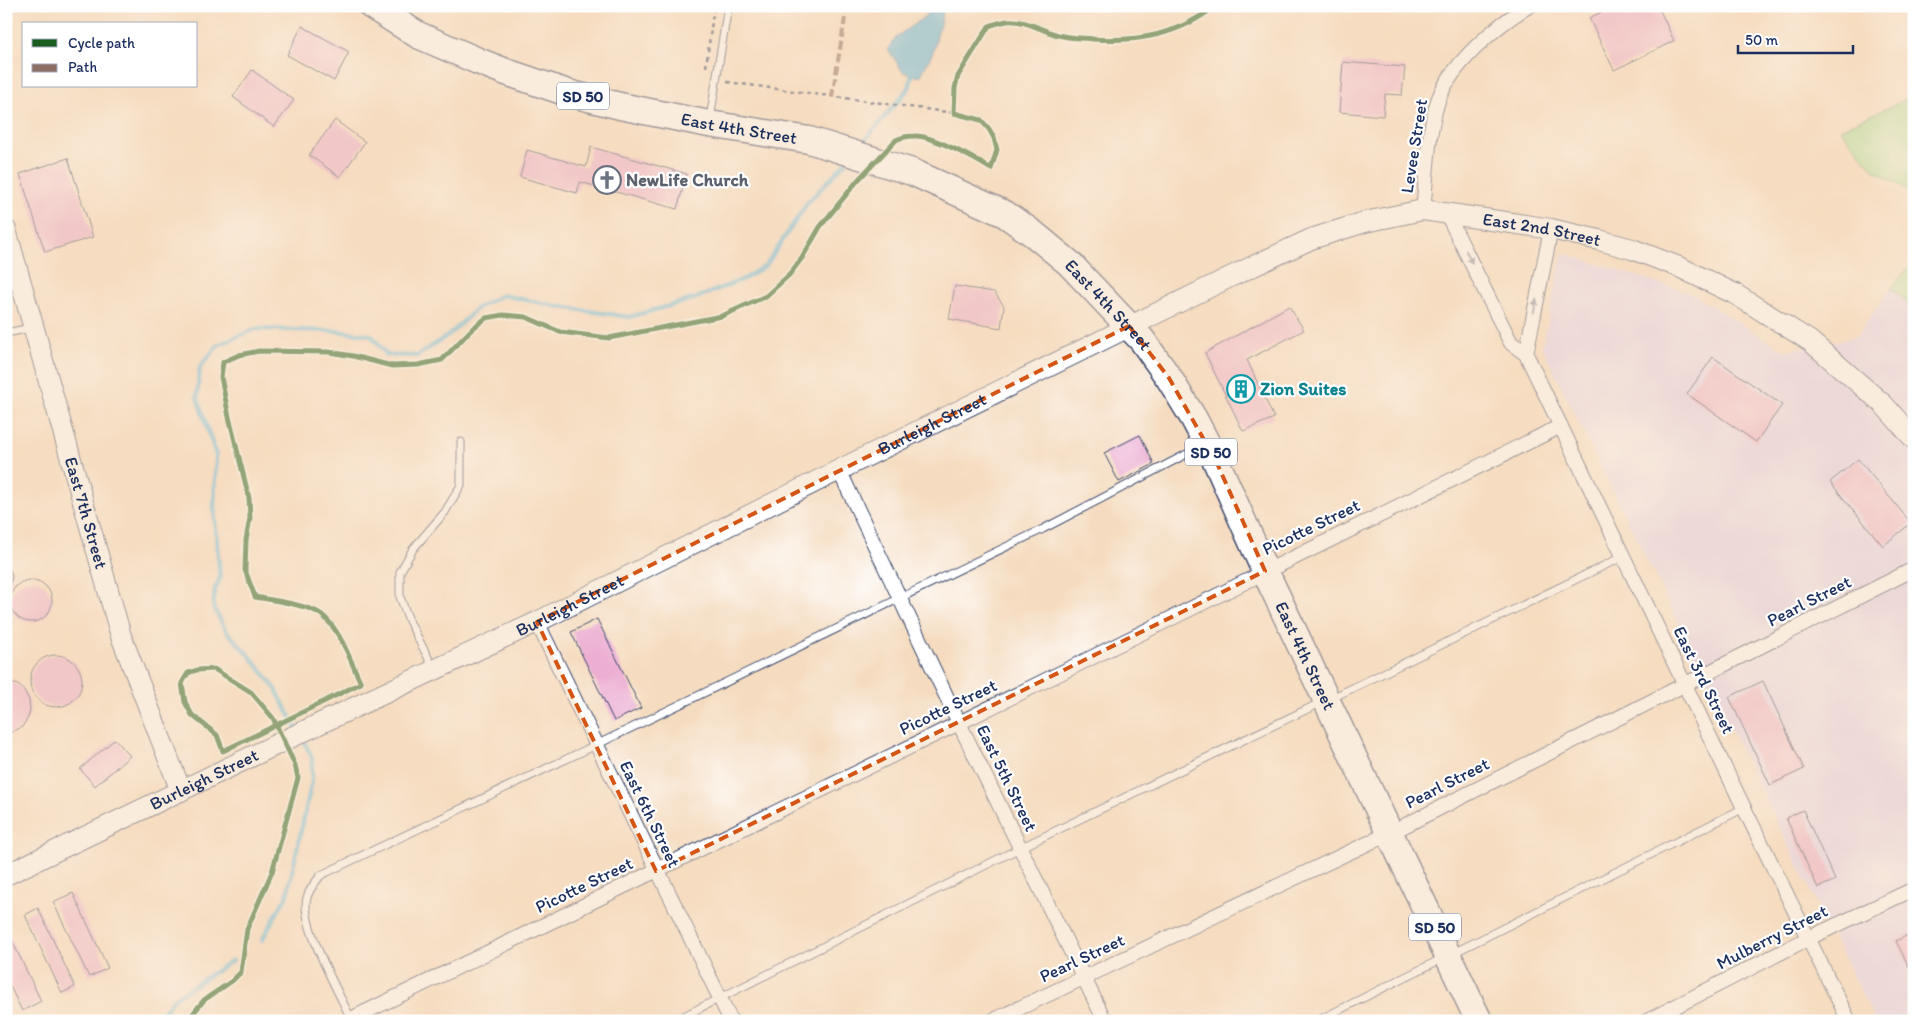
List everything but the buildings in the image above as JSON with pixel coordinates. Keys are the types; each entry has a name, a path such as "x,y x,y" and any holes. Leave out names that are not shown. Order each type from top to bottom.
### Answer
{"highway":[{"name":"East 4th Street","path":"372,6 418,35 506,72 568,93 620,106 709,124 809,140 912,172 1005,214 1036,235 1069,263 1129,326 1155,357 1207,444 1479,1021"}],"street":[{"name":"Levee Street","path":"1423,210 1432,129 1437,103 1444,86 1478,45 1510,18 1529,6"},
{"name":"East 2nd Street","path":"1129,326 1311,239 1365,222 1423,210 1551,229 1632,249 1679,266 1735,294 1810,340 1883,404 1914,439"},
{"name":"East 3rd Street","path":"1447,214 1511,343 1526,354 1744,808 1849,1021"},
{"path":"1526,354 1551,229"},
{"name":"East 7th Street","path":"6,230 121,636 181,791"},
{"name":"Burleigh Street","path":"6,875 321,723 537,622 1129,326"},
{"name":"Picotte Street","path":"351,1020 959,723 1560,426"},
{"name":"East 5th Street","path":"839,470 959,723 1105,1021"},
{"name":"Pearl Street","path":"992,1021 1390,833 1914,569"},
{"name":"East 6th Street","path":"537,622 730,1021"},
{"name":"Mulberry Street","path":"1647,1021 1809,938 1914,889"}],"lane":[{"path":"709,124 728,6"},
{"path":"6,333 34,327"},
{"path":"435,670 410,623 400,597 400,572 413,549 445,512 461,485 461,442"},
{"path":"351,1020 309,928 306,904 310,889 321,875 596,745 1043,529 1207,444"},
{"path":"674,1021 1020,848 1624,556"},
{"path":"1317,1021 1449,957 1744,808"}],"path":[{"path":"714,6 705,76 734,83 962,115"},
{"path":"954,105 954,113"}],"highlighted area":[{"path":"1129,326 1169,378 1216,461 1265,571 656,871 537,622"}],"shaded area":[{"path":"1563,253 1690,293 1785,351 1856,337 1891,288 1914,309 1914,1021 1875,1021 1542,347"}],"green space":[{"path":"1914,96 1914,194 1873,169 1840,129"},
{"path":"1914,261 1914,309 1891,288"}],"water":[{"path":"933,6 948,6 943,12 933,52 920,77 903,72 888,49 897,37 928,13"}],"waterway":[{"path":"860,146 909,88 912,75"},
{"path":"297,729 275,688 250,656 227,632 213,607 215,589 220,578 214,508 216,455 197,397 200,367 218,345 255,329 336,331 371,335 387,355 417,356 450,334 477,308 502,295 561,307 629,317 694,299 746,278 766,265 808,202 847,161"},
{"path":"262,940 287,895 312,781 312,757 302,738"},
{"path":"158,1021 173,999 233,960"}],"marked path":[{"path":"832,97 847,6"}],"cycle path":[{"path":"187,1021 204,1000 232,981 241,972 247,929 272,872 298,778 295,765 273,718 251,692 214,669 197,670 188,673 182,683 185,702 192,715 217,735 223,751 275,726 292,717 361,683 340,638 322,615 309,608 255,597 245,570 246,540 250,518 249,498 221,377 223,362 239,355 259,351 329,352 392,366 418,365 442,360 473,328 486,318 503,315 526,317 560,332 609,338 722,316 766,296 789,275 802,258 820,227 858,180 896,140 915,136 932,139 965,154 991,169 997,150 989,129 981,120 954,113 955,88 958,76 989,26 1005,21 1014,21 1027,23 1067,37 1110,40 1142,38 1187,24 1215,6"}],"place":[{"name":"NewLife Church","path":"607,180"},
{"name":"Zion Suites","path":"1241,389"}]}
